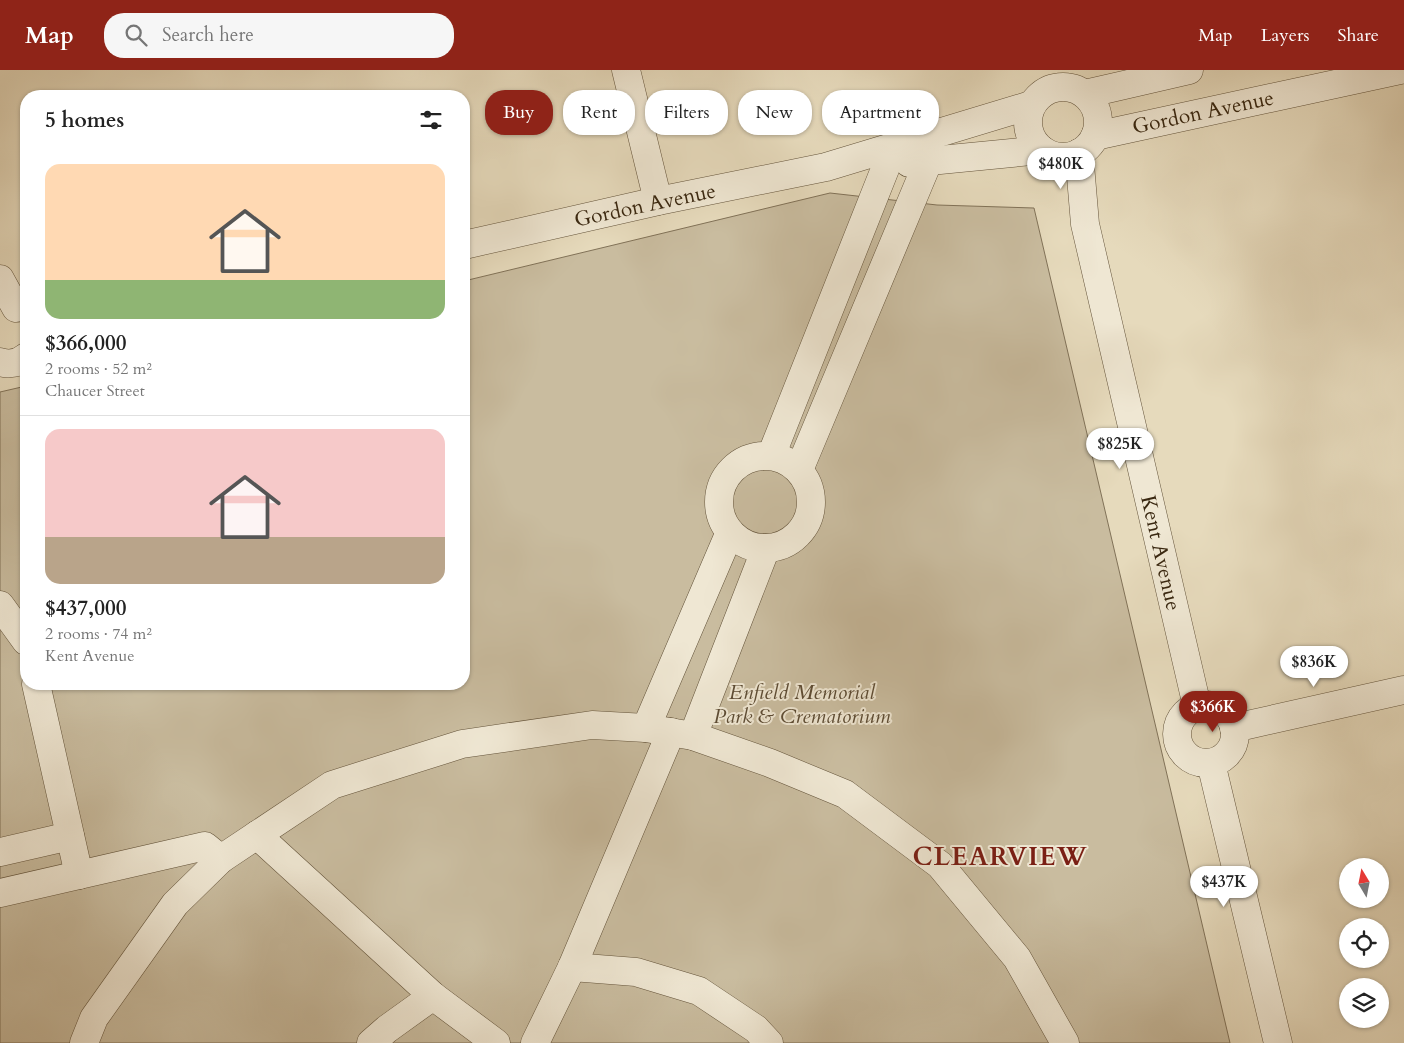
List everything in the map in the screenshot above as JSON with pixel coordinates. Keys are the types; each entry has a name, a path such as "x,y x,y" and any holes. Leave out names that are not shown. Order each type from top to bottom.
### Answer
{"street":[{"path":"626,70 658,201"},
{"name":"Gordon Avenue","path":"470,244 658,201 826,167 1058,86 1189,70"},
{"name":"Gordon Avenue","path":"826,167 928,162 1068,149 1400,70"},
{"path":"1058,86 1092,103 1097,113 1098,125 1068,149 1033,141 1028,130 1028,118 1058,86"},
{"name":"Kent Avenue","path":"1068,149 1197,706"},
{"path":"799,470 928,162"},
{"path":"771,456 887,164"},
{"path":"0,279 14,310"},
{"path":"0,362 5,364 20,361"},
{"path":"759,456 771,456 786,461 799,470 811,493 811,507 808,520 801,531 791,540 779,546 766,548 752,546 730,532 720,510 720,498 725,480 737,466 759,456"},
{"path":"670,732 730,532"},
{"path":"536,1043 572,967 670,732 766,548"},
{"path":"0,605 20,633"},
{"path":"37,690 79,875"},
{"path":"1234,728 1404,690"},
{"path":"1208,705 1221,709 1229,717 1234,728 1234,742 1230,751 1211,763 1200,763 1190,759 1178,744 1178,724 1186,713 1197,706 1208,705"},
{"path":"84,1043 94,1018 175,904 221,859 332,785 462,744 592,725 670,732 770,763 845,794 940,865 1017,958 1065,1043"},
{"path":"1211,763 1278,1043"},
{"path":"257,835 433,996 496,1043"},
{"path":"0,852 70,836"},
{"path":"0,893 204,846 221,859"},
{"path":"572,967 636,972 699,991 756,1029 769,1043"},
{"path":"371,1043 433,996"}],"green space":[{"name":"Enfield Memorial Park & Crematorium","path":"830,193 937,205 1034,208 1230,1043 0,1043 0,392 20,387 20,690 470,690 470,280"}],"district":[{"name":"CLEARVIEW","path":"1000,856"}]}
